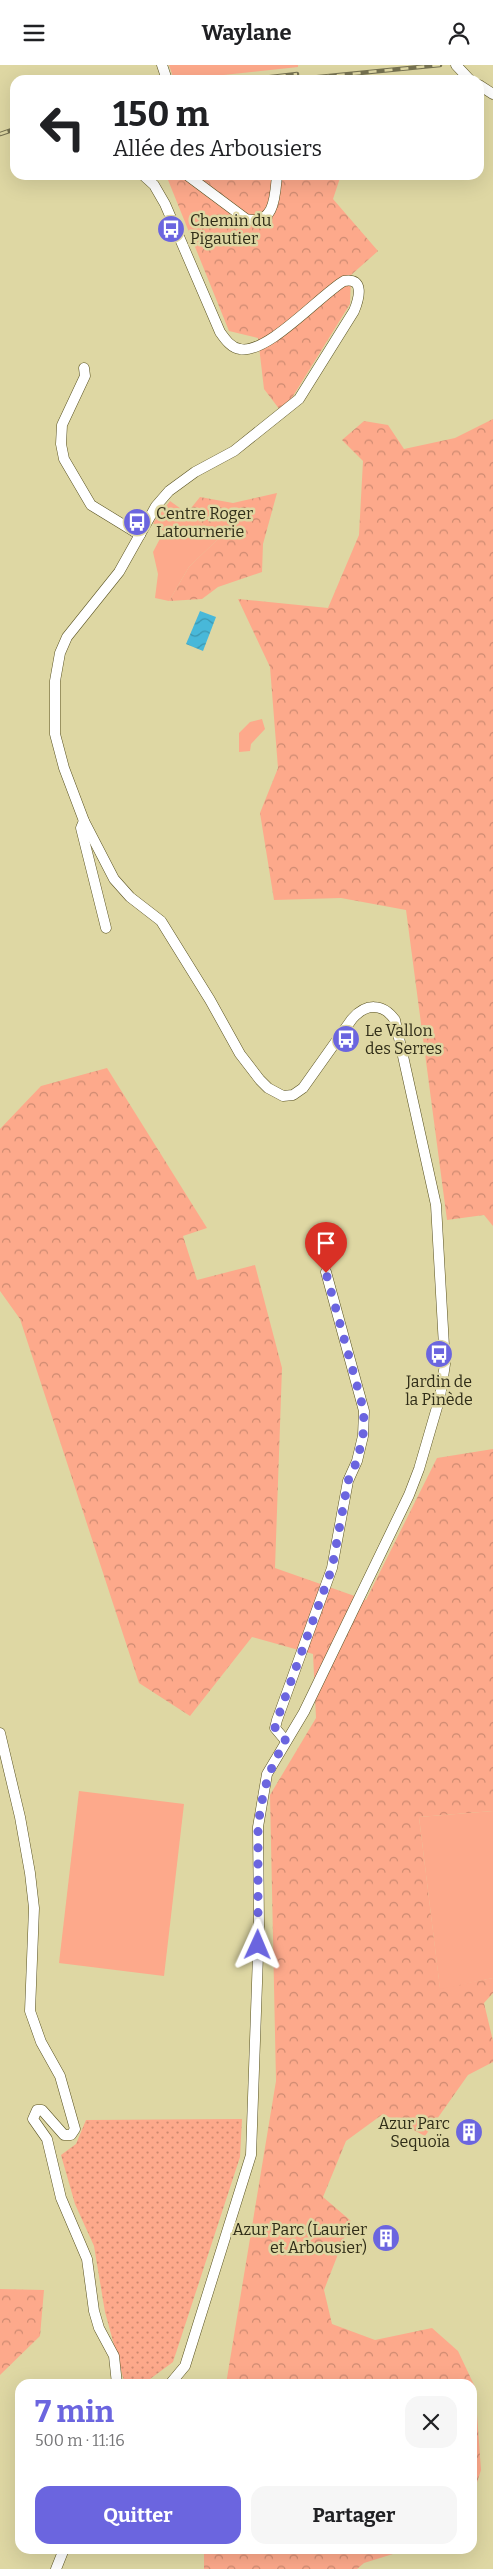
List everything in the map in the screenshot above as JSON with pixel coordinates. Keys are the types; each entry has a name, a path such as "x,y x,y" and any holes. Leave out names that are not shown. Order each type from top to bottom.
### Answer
{"street":[{"path":"456,65 465,75"},
{"path":"148,180 154,185 165,203 220,332 231,345 239,349 258,347 297,319 344,281 351,279 356,282 359,289 354,311 299,399 234,451 195,472 169,491 156,506 119,572 67,637 60,653 53,710 55,734 64,768 84,821 114,879 130,897 161,921 210,1000 240,1054 264,1084 274,1093 283,1096 293,1095 303,1088 352,1019 362,1009 371,1006 381,1007 389,1012 395,1020 436,1205 445,1365 440,1397 419,1469 409,1495 304,1712 267,1774 258,1827 259,1925 252,2136 249,2167 185,2366 174,2379"},
{"path":"194,180 246,219 257,221 263,219 270,211 275,199 277,180"},
{"path":"84,369 85,376 62,425 61,444 64,459 91,505 140,535"},
{"path":"84,821 82,828 106,928"},
{"path":"286,1741 275,1728 277,1720 332,1568 348,1481 357,1461 363,1436 364,1411 326,1273"},
{"path":"0,1733 20,1817 34,1908 30,2011 41,2042 60,2076 75,2129 71,2135 64,2135 42,2110 37,2110 33,2119 47,2139 62,2198 87,2259 94,2311 99,2328 114,2356 116,2379"},
{"path":"56,2569 62,2554"}],"green space":[{"path":"169,65 298,65 298,67 222,75 172,75"},
{"path":"168,180 339,180 333,199 378,251 351,275 350,304 290,401 280,410 264,389 258,338 229,331"},
{"path":"493,419 493,1226 484,1215 447,1220 406,910 341,898 274,900 260,813 278,768 270,667 238,599 328,608 359,535 363,461 342,440 364,421 388,425 404,449 455,438"},
{"path":"277,493 263,544 262,572 218,587 202,599 169,601 189,567 220,537 187,513 200,497 233,503"},
{"path":"170,501 220,537 189,567 169,601 155,598 158,574 153,552 164,531 153,523"},
{"path":"262,719 265,729 251,744 250,751 239,752 239,733 250,722"},
{"path":"107,1068 207,1228 183,1236 197,1280 255,1265 282,1368 275,1568 366,1600 437,1458 493,1449 493,1811 419,1817 440,1988 493,1978 493,1993 484,2003 493,2041 493,2062 468,2075 425,2136 383,2114 346,2141 323,2197 351,2221 324,2290 332,2324 375,2340 432,2328 458,2351 471,2379 227,2379 276,2081 270,1795 316,1718 313,1654 252,1637 190,1716 139,1683 20,1319 0,1291 0,1129 41,1086"},
{"path":"79,1791 184,1804 164,1976 59,1963"},
{"path":"493,1811 493,1978 440,1989 419,1817"},
{"path":"242,2119 240,2157 173,2362 150,2379 123,2379 105,2312 94,2246 75,2204 61,2155 76,2144 86,2120"},
{"path":"0,2289 44,2290 40,2336 0,2375"},
{"path":"477,2415 481,2470 477,2482"},
{"path":"204,2554 393,2554 364,2563 357,2569 204,2569"}],"water":[{"path":"200,611 216,617 203,651 186,644"}],"railway":[{"path":"339,75 440,65"},
{"path":"288,75 297,74"},
{"path":"0,134 10,131"}],"place":[{"name":"Chemin du Pigautier","path":"171,229"},
{"name":"Centre Roger Latournerie","path":"137,522"},
{"name":"Le Vallon des Serres","path":"346,1039"},
{"name":"Jardin de la Pinède","path":"439,1354"},
{"name":"Azur Parc Sequoïa","path":"469,2132"},
{"name":"Azur Parc (Laurier et Arbousier)","path":"386,2238"}],"route":[{"path":"258,1945 258,1827 262,1795 267,1774 286,1741 275,1728 332,1568 348,1481 357,1461 363,1436 364,1411 326,1273"}]}
